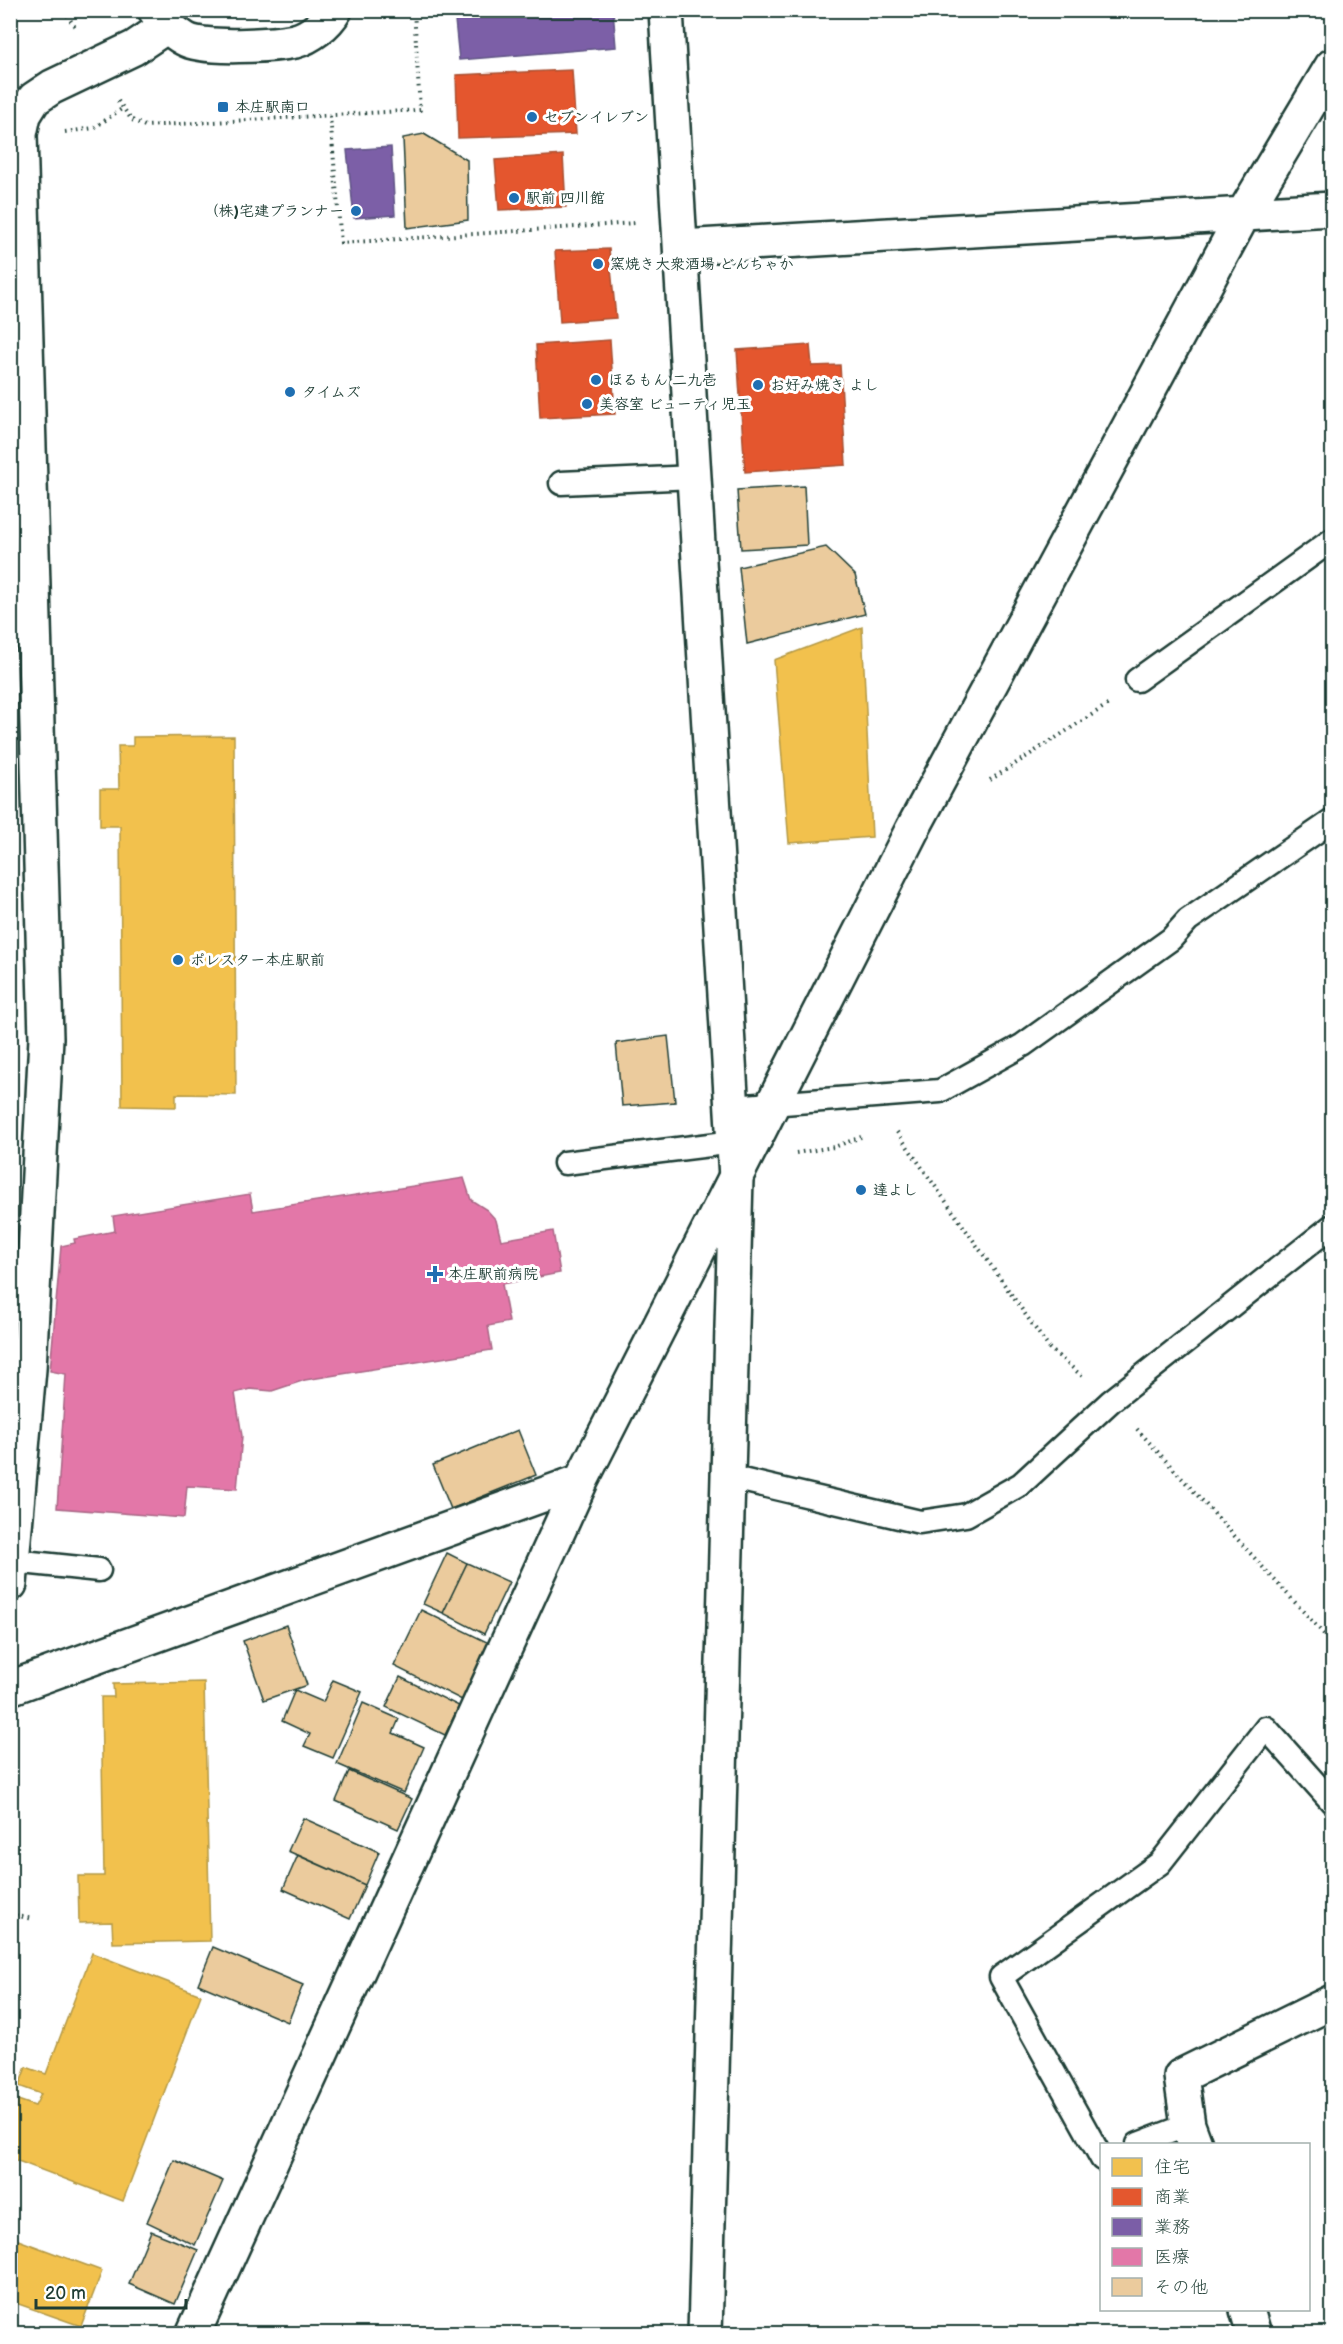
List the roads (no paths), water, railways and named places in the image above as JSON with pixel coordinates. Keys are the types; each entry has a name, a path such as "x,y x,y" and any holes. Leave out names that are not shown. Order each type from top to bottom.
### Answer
{"street":[{"path":"12,1572 29,1369 46,1038 20,134 24,115 34,99 52,87 134,48 161,18 186,40 207,45 296,40 317,30 335,10"},
{"path":"666,10 736,1178 705,2334"},
{"path":"193,2334 581,1481 918,819 1244,213 1332,66"},
{"path":"681,247 1332,209"},
{"path":"10,1688 581,1481"},
{"path":"1191,2135 1181,2076 1332,2002"},
{"path":"1247,2311 1254,2334"}],"lane":[{"path":"561,483 694,477"},
{"path":"1137,680 1332,540"},
{"path":"732,1107 940,1091 1023,1045 1171,939 1188,920 1332,821"},
{"path":"565,1163 734,1142"},
{"path":"729,1477 920,1522 966,1515 1021,1484 1111,1401 1332,1226"},
{"path":"12,1572 99,1570"},
{"path":"1100,2157 1001,1977 1160,1863 1266,1728 1332,1802"},
{"path":"1149,2143 1191,2135"}],"place":[{"name":"本庄駅南口","path":"223,107"},
{"name":"セブンイレブン","path":"532,117"},
{"name":"駅前 四川館","path":"514,198"},
{"name":"（株)宅建プランナー","path":"356,211"},
{"name":"窯焼き大衆酒場 どんちゃか","path":"598,264"},
{"name":"ほるもん 二九壱","path":"596,380"},
{"name":"お好み焼き よし","path":"758,385"},
{"name":"タイムズ","path":"290,392"},
{"name":"美容室 ビューティ児玉","path":"587,404"},
{"name":"ポレスター本庄駅前","path":"178,960"},
{"name":"達よし","path":"861,1190"},
{"name":"本庄駅前病院","path":"435,1274"}]}
